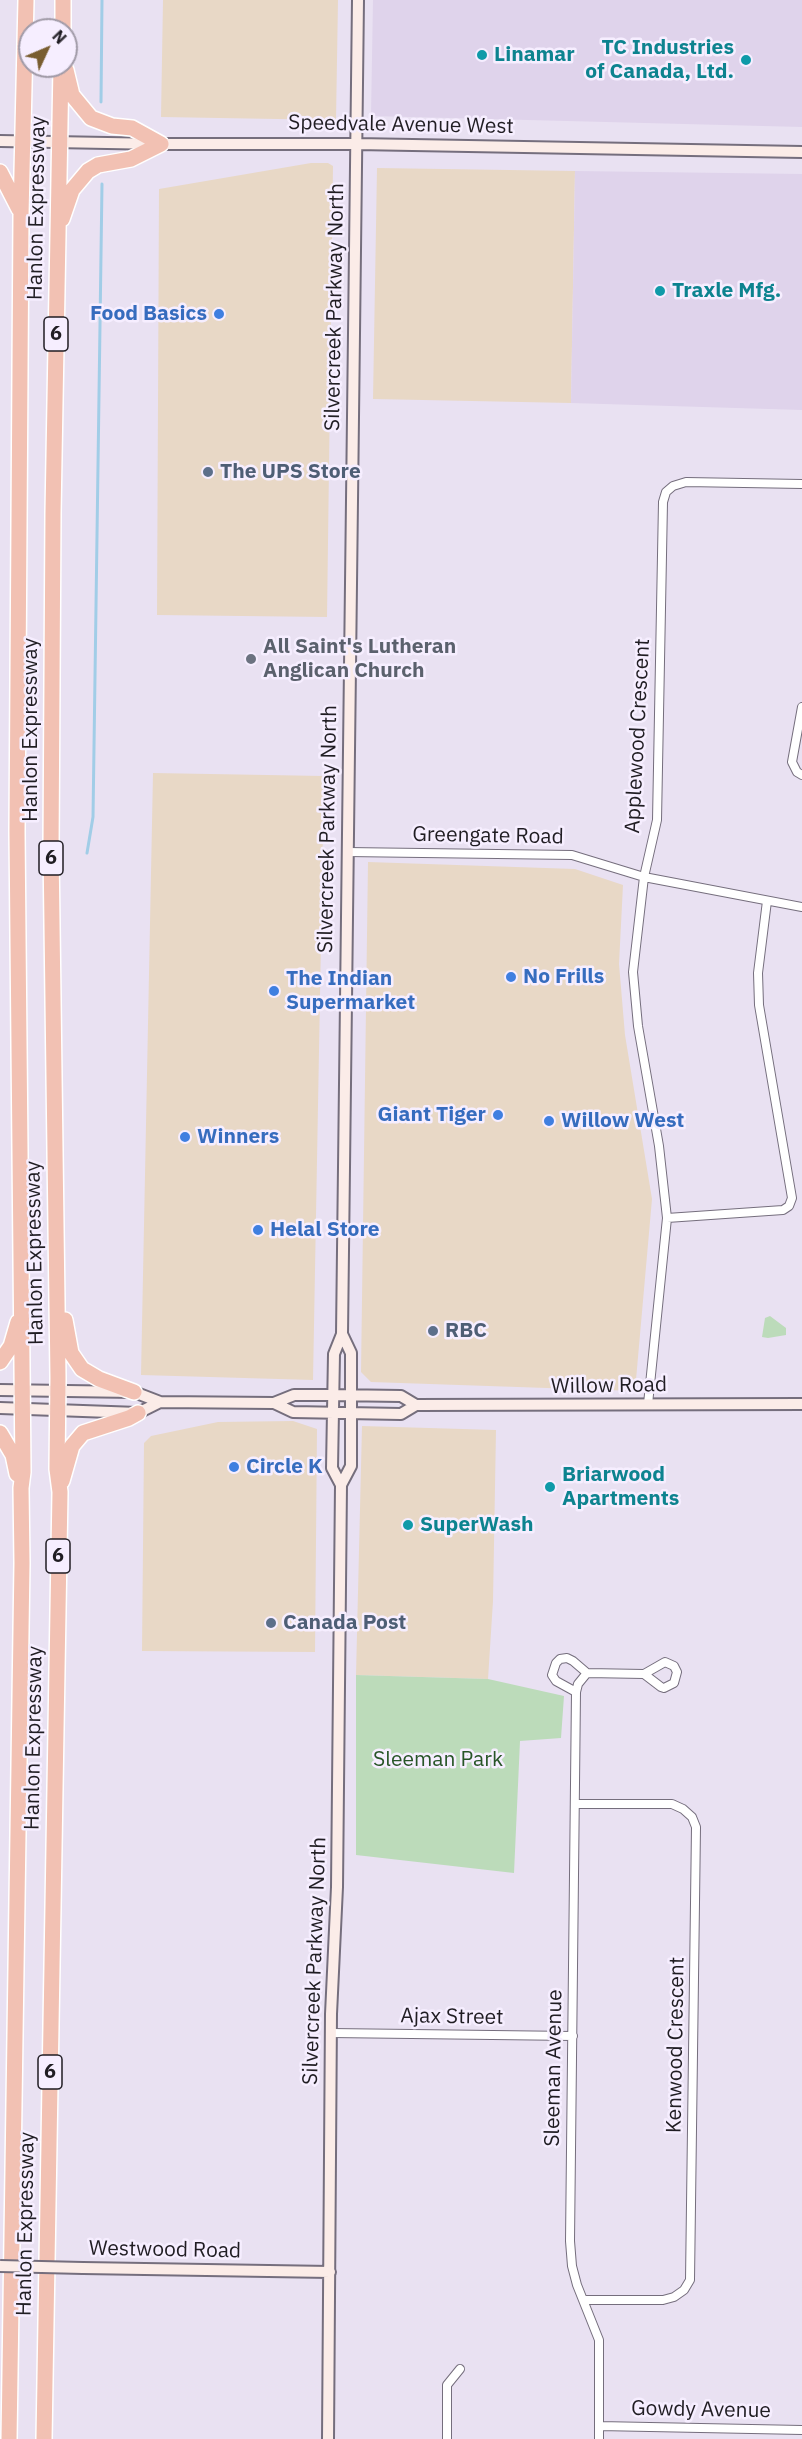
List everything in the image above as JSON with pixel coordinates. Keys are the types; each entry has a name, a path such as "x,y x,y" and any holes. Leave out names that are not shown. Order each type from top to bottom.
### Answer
{"highway":[{"name":"Hanlon Expressway","path":"9,2439 23,1472 17,831 21,215 26,0"},
{"path":"63,0 63,18"},
{"name":"Hanlon Expressway","path":"44,2439 60,1492 57,1469 51,741 59,143 62,78"},
{"path":"67,78 72,96 91,118 112,126 132,128 161,144"},
{"path":"58,233 72,190 88,171 98,165 131,159 161,144"},
{"path":"0,172 13,194 21,215"},
{"path":"55,1282 63,1300 65,1332 71,1353 82,1370 134,1392"},
{"path":"0,1362 11,1346 22,1311"},
{"path":"60,1492 72,1446 83,1432 138,1413"},
{"path":"0,1433 13,1455 21,1488"}],"main road":[{"name":"Silvercreek Parkway North","path":"341,1485 332,1468 334,1354 342,1334 358,0"},
{"name":"Speedvale Avenue West","path":"0,141 357,144 802,152"},
{"name":"Silvercreek Parkway North","path":"328,2439 331,2034 337,1887 341,1485 351,1466 351,1353 342,1334"},
{"name":"Willow Road","path":"0,1390 134,1392 160,1402 274,1403 294,1395 351,1395 400,1396 416,1405 802,1404"},
{"name":"Willow Road","path":"0,1408 138,1413 160,1402"},
{"name":"Willow Road","path":"274,1403 293,1412 401,1414 416,1405"},
{"name":"Westwood Road","path":"0,2266 330,2272"}],"street":[{"name":"Applewood Crescent","path":"648,1404 667,1218 659,1146 638,1026 633,972 644,877 657,820 663,502 666,492 673,486 686,482 802,484"},
{"path":"802,707 792,762 797,772 802,775"},
{"name":"Greengate Road","path":"347,852 572,855 644,877 802,907"},
{"path":"667,1218 783,1210 789,1206 792,1198 759,1005 758,973 767,900"},
{"path":"576,1692 556,1681 552,1675 555,1663 560,1659 567,1658 573,1661 587,1673 644,1674"},
{"name":"Sleeman Avenue","path":"587,1673 578,1684 576,1692 570,2241 572,2266 599,2340 599,2439"},
{"name":"Kenwood Crescent","path":"575,1804 672,1804 692,1816 696,1827 690,2280 684,2290 674,2297 663,2300 584,2300"},
{"name":"Ajax Street","path":"331,2034 573,2036"},
{"path":"447,2439 447,2385 460,2369"},
{"name":"Gowdy Avenue","path":"599,2426 802,2430"}],"shaded area":[{"path":"163,0 338,0 336,120 161,117"},
{"path":"373,0 802,0 802,127 371,116"},
{"path":"311,163 328,163 333,166 327,617 157,615 159,189"},
{"path":"377,168 575,171 571,403 373,399"},
{"path":"575,171 802,174 802,410 571,403"},
{"path":"153,773 324,776 313,1380 141,1375"},
{"path":"368,862 575,869 623,885 619,964 625,1035 652,1199 635,1391 371,1382 361,1372"},
{"path":"293,1421 317,1429 315,1652 142,1651 144,1443 151,1436 218,1422"},
{"path":"362,1426 496,1430 493,1601 488,1679 356,1675"}],"green space":[{"path":"770,1316 786,1328 786,1335 762,1337 765,1318"},
{"name":"Sleeman Park","path":"356,1675 488,1679 564,1696 561,1738 520,1741 514,1873 356,1855"}],"waterway":[{"path":"101,102 102,0"},
{"path":"87,853 93,817 102,184"}],"place":[{"name":"Linamar","path":"482,55"},
{"name":"TC Industries of Canada, Ltd.","path":"746,60"},
{"name":"Traxle Mfg.","path":"660,291"},
{"name":"Food Basics","path":"219,314"},
{"name":"The UPS Store","path":"208,472"},
{"name":"All Saint's Lutheran Anglican Church","path":"251,659"},
{"name":"No Frills","path":"511,977"},
{"name":"The Indian Supermarket","path":"274,991"},
{"name":"Giant Tiger","path":"498,1115"},
{"name":"Willow West","path":"549,1121"},
{"name":"Winners","path":"185,1137"},
{"name":"Helal Store","path":"258,1230"},
{"name":"RBC","path":"433,1331"},
{"name":"Circle K","path":"234,1467"},
{"name":"Briarwood Apartments","path":"550,1487"},
{"name":"SuperWash","path":"408,1525"},
{"name":"Canada Post","path":"271,1623"}]}
